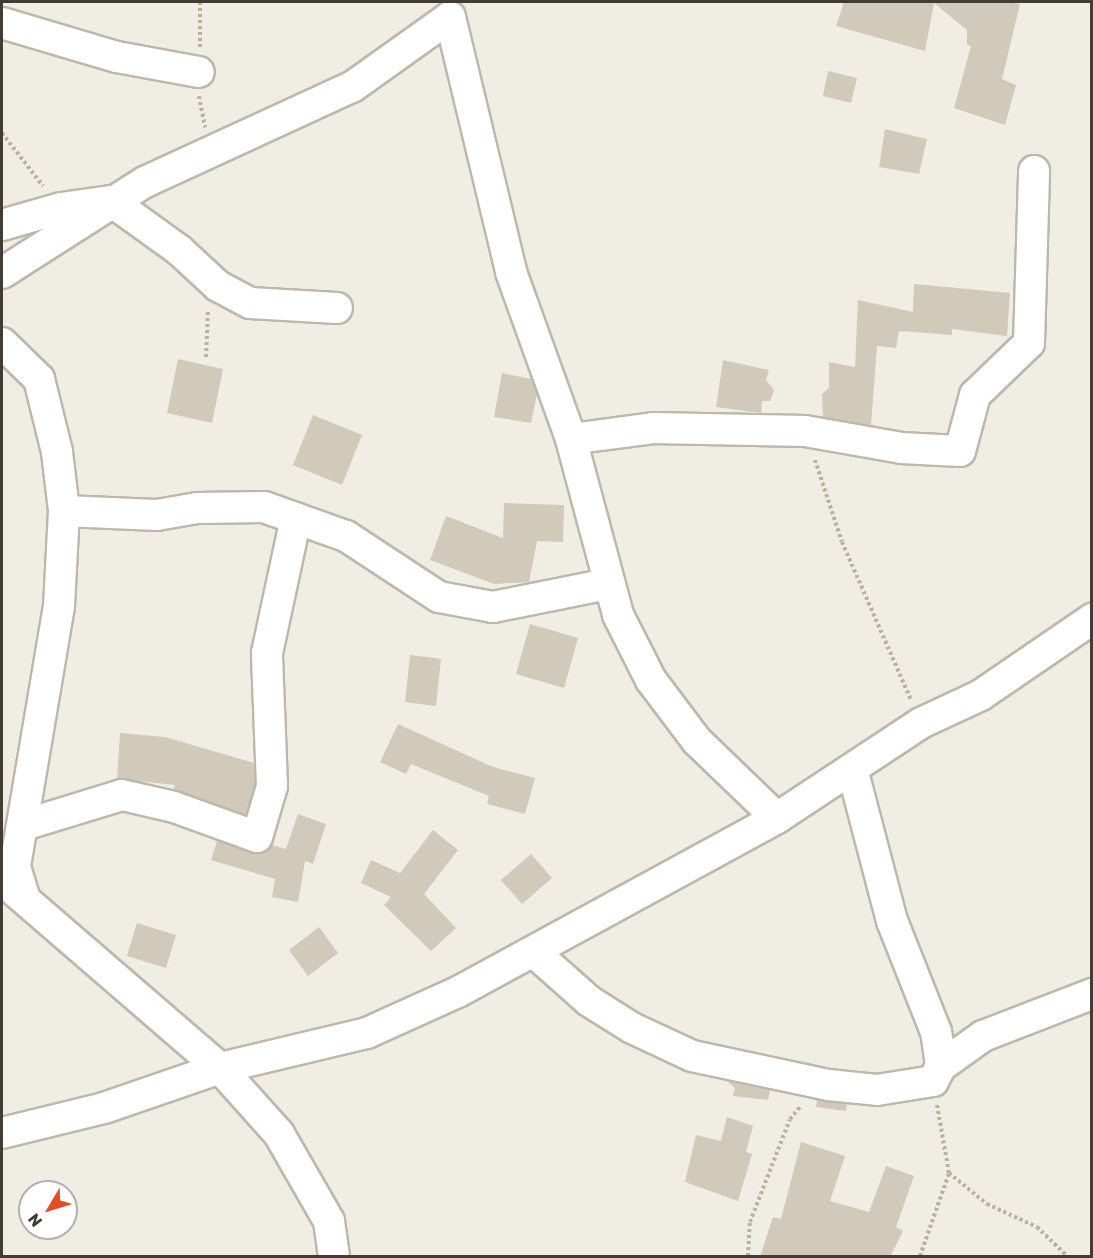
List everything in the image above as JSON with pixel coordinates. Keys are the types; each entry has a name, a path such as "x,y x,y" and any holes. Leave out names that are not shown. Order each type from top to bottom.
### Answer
{"street":[{"path":"2,273 111,201 211,148 352,87 450,9 511,272 571,440 618,615 651,680 697,741 777,818"},
{"path":"2,23 117,57 200,72"},
{"path":"571,440 653,428 805,431 901,448 960,451 975,396 1029,343 1034,171"},
{"path":"2,225 61,208 111,201 204,272 250,303 337,308"},
{"path":"2,343 39,379 57,452 64,511 59,606 29,768 24,825 13,888 220,1068 279,1134 329,1221 334,1257"},
{"path":"64,511 157,515 197,508 264,507 346,536 439,597 493,607 609,584"},
{"path":"24,825 122,795 174,807 257,837 272,786 267,653 296,518"},
{"path":"2,1133 104,1108 220,1068 367,1033 535,953 777,818 921,723 981,695 1092,619"},
{"path":"852,769 892,921 936,1032 937,1074"},
{"path":"535,953 589,1002 632,1028 692,1056 828,1085 877,1090 937,1074 983,1036 1092,994"}],"path":[{"path":"2,133 61,208"},
{"path":"204,272 206,357"},
{"path":"805,431 842,542 921,723"},
{"path":"920,1257 949,1173 937,1074"},
{"path":"748,1257 750,1222 790,1119 828,1085"},
{"path":"949,1173 987,1204 1038,1227 1067,1257"}],"building":[{"path":"844,2 1008,2 1020,4 1002,79 1016,85 1005,125 954,108 971,46 967,45 967,30 934,3 925,51 836,26"},
{"path":"828,71 857,78 851,103 823,96"},
{"path":"885,129 927,139 919,174 879,167"},
{"path":"914,284 1010,293 1007,336 952,329 952,335 899,331 896,348 877,346 871,425 823,417 822,394 829,388 829,362 855,367 858,300 913,312"},
{"path":"178,359 223,369 212,423 167,413"},
{"path":"723,360 769,370 766,380 774,390 770,401 762,401 761,413 716,407"},
{"path":"502,373 531,379 537,394 531,423 494,417"},
{"path":"313,415 362,435 342,485 293,465"},
{"path":"504,503 564,505 563,542 537,541 529,582 494,584 430,560 446,516 503,538"},
{"path":"530,624 578,638 564,688 516,674"},
{"path":"410,655 441,659 436,706 405,702"},
{"path":"398,724 493,767 535,778 525,814 487,804 489,796 411,764 406,774 380,762"},
{"path":"120,733 165,737 254,763 255,784 246,815 174,789 175,785 117,779"},
{"path":"298,814 326,824 313,864 305,861 298,902 272,897 275,879 211,860 217,841 252,853 261,854 272,845 286,849"},
{"path":"433,830 458,850 424,894 456,928 431,951 384,905 391,897 361,883 371,860 400,873"},
{"path":"531,854 552,878 522,904 501,880"},
{"path":"137,923 176,935 166,968 127,956"},
{"path":"319,927 338,953 308,976 289,950"},
{"path":"727,1081 770,1090 768,1100 733,1096 735,1088"},
{"path":"817,1100 847,1104 846,1111 816,1107"},
{"path":"727,1117 753,1126 746,1152 752,1154 738,1201 685,1182 696,1135 721,1141"},
{"path":"801,1142 845,1156 830,1201 869,1212 886,1166 914,1176 896,1227 903,1231 890,1257 760,1257 773,1217 781,1219"}]}
